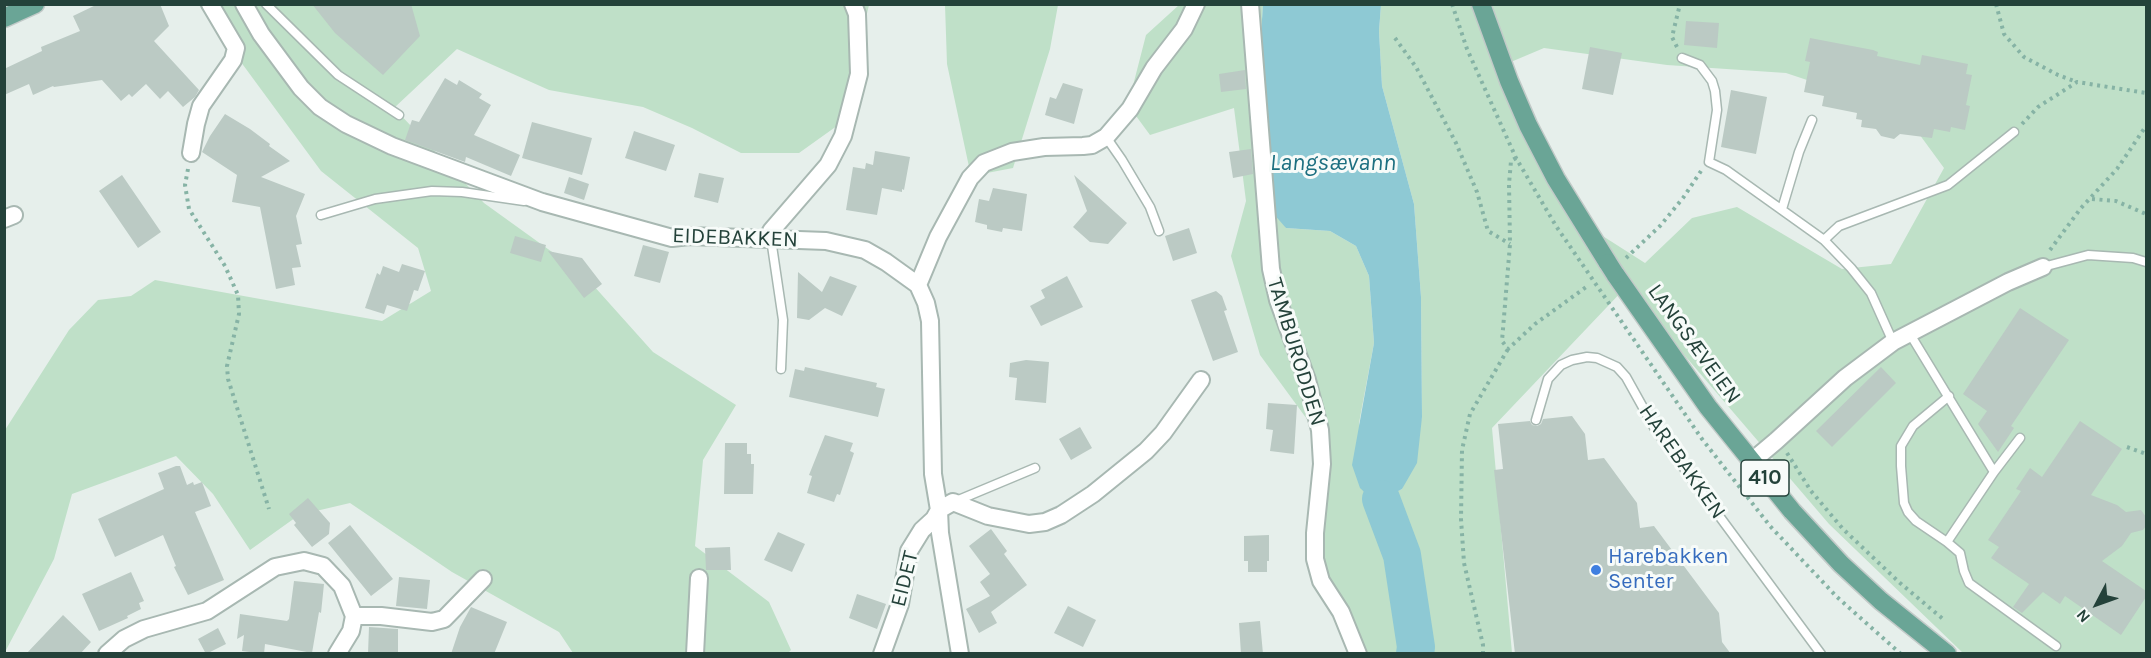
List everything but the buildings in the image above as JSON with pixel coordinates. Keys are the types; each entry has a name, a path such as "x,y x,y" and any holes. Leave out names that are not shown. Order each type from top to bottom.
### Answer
{"main road":[{"path":"4,18 35,4"},
{"name":"LANGSÆVEIEN","path":"1481,4 1509,81 1528,125 1556,179 1708,407 1792,511 1841,564 1881,601 1947,654"}],"street":[{"path":"191,153 201,106 233,60 236,48 210,4"},
{"name":"EIDEBAKKEN","path":"244,4 268,43 301,88 320,107 346,124 392,146 542,202 672,238 689,236 826,242 865,250 918,285"},
{"path":"960,654 940,532 946,506 933,474 930,321 926,303 918,285 938,237 970,178 984,163 1012,152 1044,147 1092,145 1106,137 1130,109 1154,68 1184,29 1196,4"},
{"name":"TAMBURODDEN","path":"1250,4 1271,268 1278,300 1307,380 1320,429 1322,464 1315,533 1315,559 1321,580 1341,612 1358,654"},
{"path":"771,239 771,231 828,165 843,136 859,74 856,8"},
{"path":"1751,462 1845,378 1893,342 2008,282 2043,267"},
{"path":"946,506 1029,524 1045,522 1060,515 1093,494 1146,451 1163,434 1202,380"},
{"name":"EIDET","path":"882,654 900,604 909,551 922,530 946,506"},
{"path":"107,654 124,639 144,629 207,611 275,567 304,561 323,566 342,586 354,616 351,631 337,654"},
{"path":"695,654 699,578"},
{"path":"354,616 381,616 432,622 444,619 483,579"}],"lane":[{"path":"266,4 338,75 399,116"},
{"path":"1682,58 1700,64 1712,81 1715,91 1716,110 1709,162 1726,170 1824,240 1871,293 1893,342"},
{"path":"1782,209 1799,152 1812,120"},
{"path":"1824,240 1839,226 1948,185 2014,132"},
{"path":"1106,137 1150,207 1159,231"},
{"path":"321,215 375,199 432,191 462,192 508,200 542,202"},
{"path":"771,239 783,320 781,369"},
{"path":"2043,267 2088,255 2133,258 2146,262"},
{"path":"1910,334 1994,472"},
{"name":"HAREBAKKEN","path":"1536,420 1548,379 1561,365 1587,357 1597,358 1617,367 1626,377 1655,429 1821,654"},
{"path":"1949,396 1913,426 1901,446 1900,466 1904,503 1916,521 1947,542 1960,554 1969,583 2056,646"},
{"path":"1947,542 2020,438"},
{"path":"946,506 1035,468"}],"path":[{"path":"1680,4 1672,37 1682,58"},
{"path":"1996,4 2004,34 2024,57 2058,75 2078,82 2146,93"},
{"path":"1395,38 1416,67 1456,143 1478,192 1488,231 1510,244"},
{"path":"2014,132 2038,107 2078,82"},
{"path":"2140,91 2146,88"},
{"path":"2043,267 2044,257 2081,208 2117,169 2146,126"},
{"path":"191,153 185,185 189,209 225,266 238,295 239,314 227,366 228,379 269,509"},
{"path":"1508,349 1502,341 1510,244 1509,184 1511,160 1516,158"},
{"path":"1615,266 1660,226 1709,162"},
{"path":"2091,199 2116,201 2146,214"},
{"path":"1483,654 1483,645 1464,563 1461,519 1462,450 1470,414 1508,349 1536,324 1589,285"},
{"path":"1776,441 1785,450 1811,491 1844,529 1900,584 1943,619"},
{"path":"2127,447 2146,454"},
{"path":"1837,597 1900,654"}],"green space":[{"path":"199,5 869,5 841,123 799,153 741,153 692,128 643,107 549,90 457,49 394,108 484,203 584,275 653,352 736,405 703,460 695,546 769,602 791,650 788,653 573,653 559,632 452,572 350,503 299,515 250,550 213,494 176,456 72,494 54,559 5,652 5,430 69,330 98,300 131,296 155,280 382,321 431,291 418,248 321,171"},
{"path":"945,5 1058,5 1050,49 1013,168 971,176 947,64"},
{"path":"1179,5 1263,5 1261,34 1264,160 1286,228 1330,231 1356,246 1369,276 1374,343 1359,423 1381,499 1402,489 1422,417 1421,297 1414,204 1382,86 1379,31 1381,5 2146,5 2146,653 1963,653 1829,524 1626,287 1492,428 1512,653 1352,653 1313,563 1323,441 1260,355 1231,256 1246,201 1234,108 1150,135 1128,105 1146,35","holes":["1544,48 1667,65 1786,73 1903,112 1944,168 1891,264 1842,269 1737,207 1692,218 1645,263 1598,233 1499,67"]}],"water":[{"name":"Langsævann","path":"1263,5 1381,5 1379,31 1382,86 1414,204 1421,297 1422,417 1417,463 1402,489 1376,503 1360,488 1352,465 1374,343 1369,276 1356,246 1330,231 1286,228 1272,212 1264,160 1261,34"}],"waterway":[{"path":"1381,499 1402,555 1416,647 1415,654"}],"place":[{"name":"Harebakken Senter","path":"1596,570"}]}
